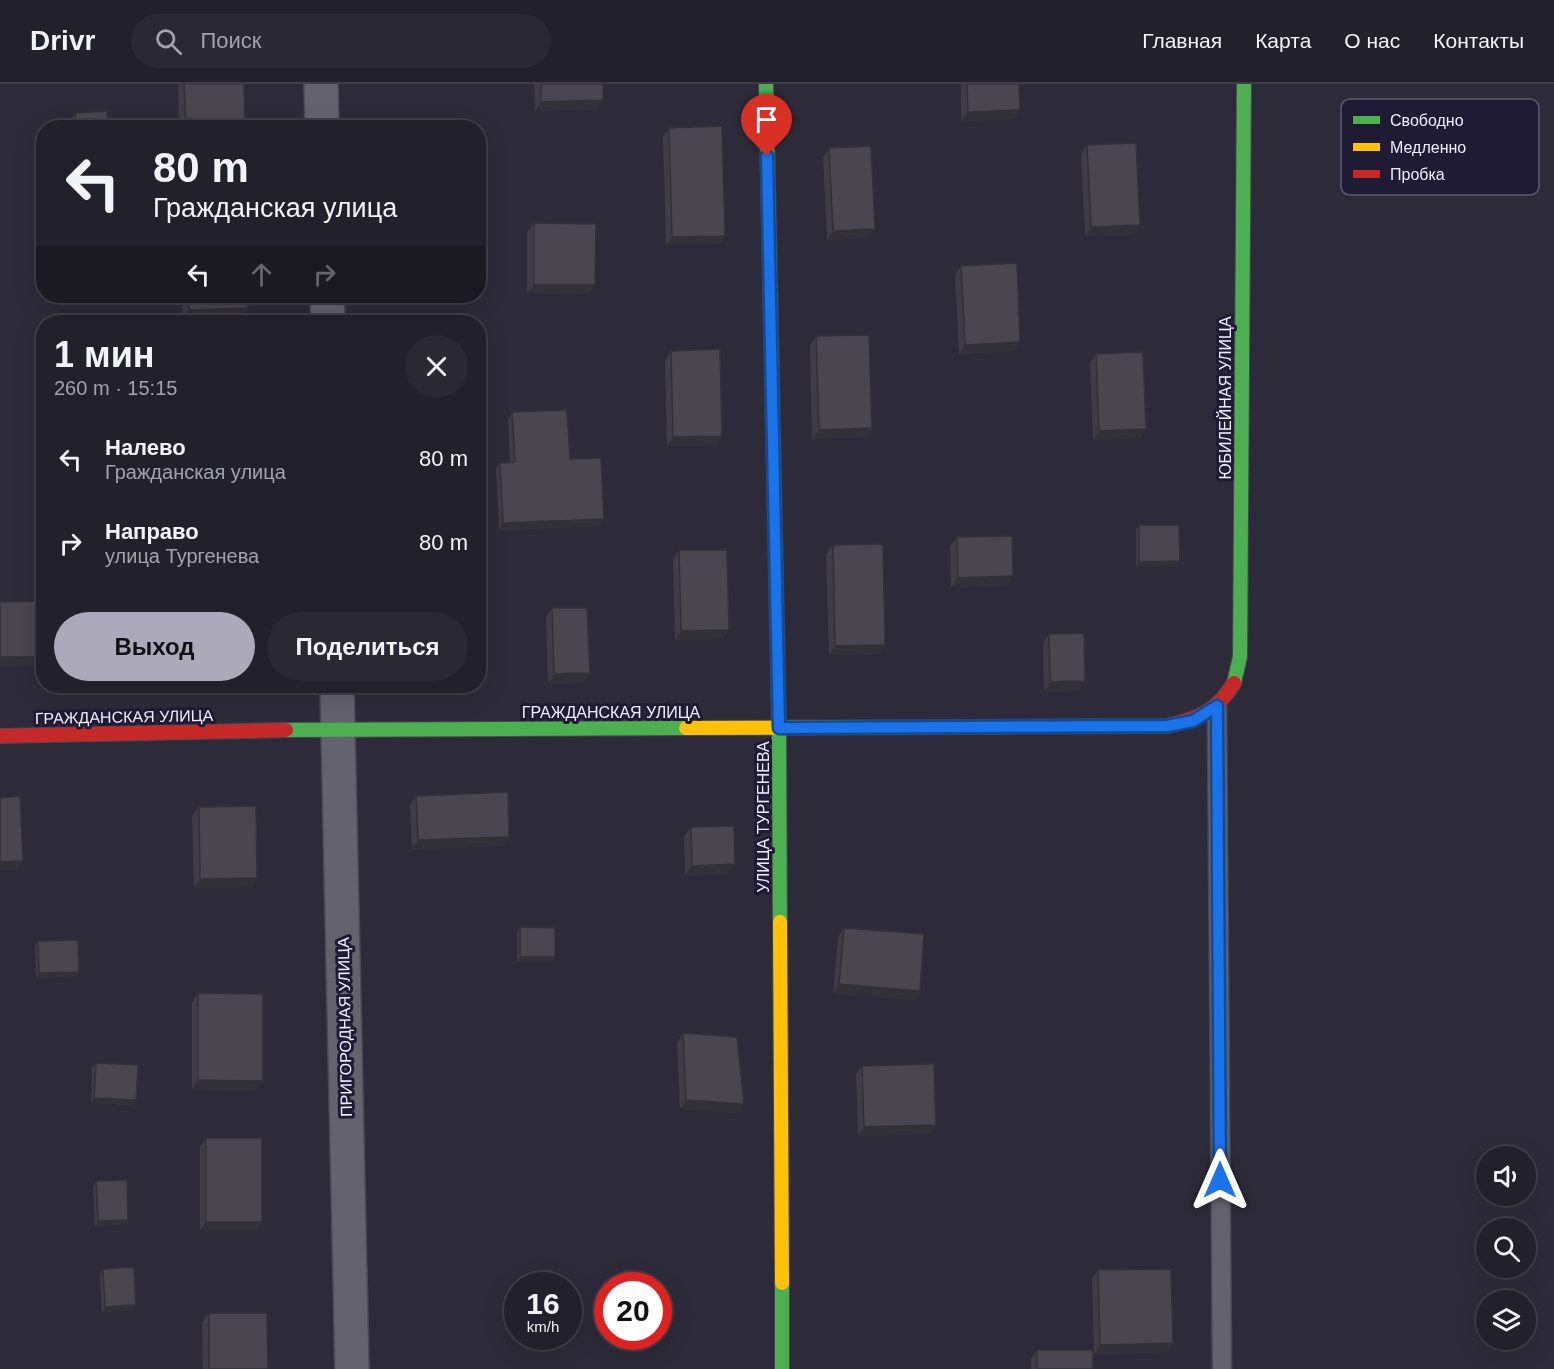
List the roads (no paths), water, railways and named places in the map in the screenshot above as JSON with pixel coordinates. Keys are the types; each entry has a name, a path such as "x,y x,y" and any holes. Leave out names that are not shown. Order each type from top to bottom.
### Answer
{"street":[{"path":"321,84 322,120"},
{"name":"УЛИЦА ТУРГЕНЕВА","path":"765,84 779,728 782,1369"},
{"name":"ЮБИЛЕЙНАЯ УЛИЦА","path":"1217,706 1234,684 1240,657 1244,84"},
{"name":"ПРИГОРОДНАЯ УЛИЦА","path":"337,693 352,1369"},
{"name":"ГРАЖДАНСКАЯ УЛИЦА","path":"0,736 339,729 1167,726 1193,721 1217,706"}],"lane":[{"path":"1217,706 1222,1369"}]}
